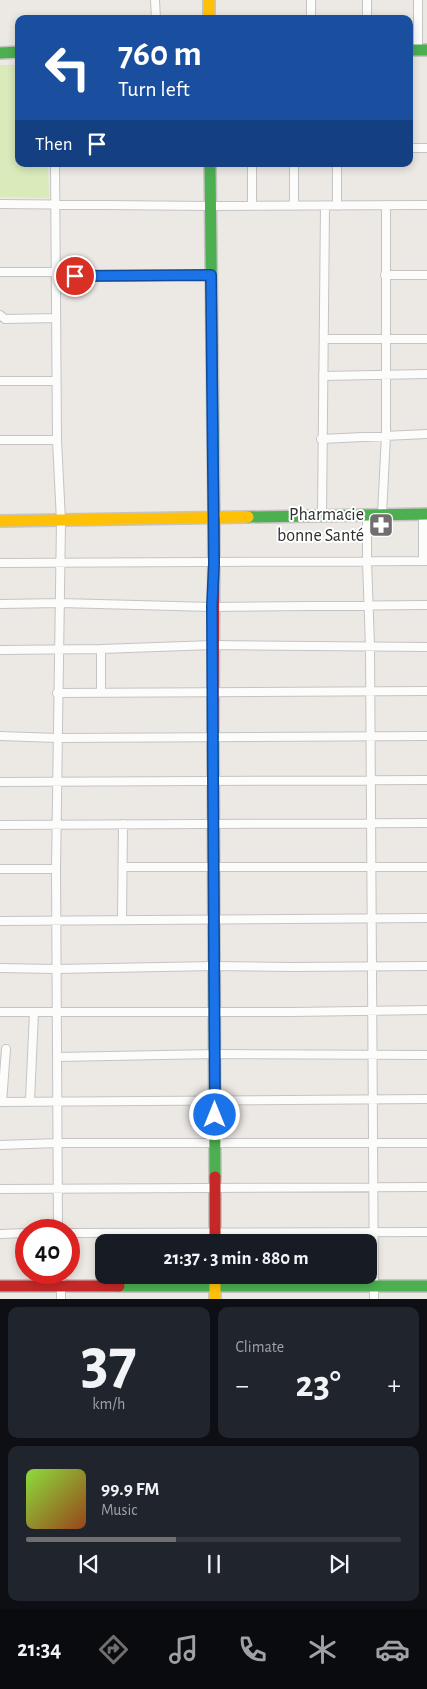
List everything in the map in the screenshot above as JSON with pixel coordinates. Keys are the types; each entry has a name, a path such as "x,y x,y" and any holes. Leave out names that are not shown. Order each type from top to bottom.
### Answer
{"street":[{"path":"155,0 156,15"},
{"path":"209,0 209,15"},
{"path":"311,0 312,15"},
{"path":"367,0 367,15"},
{"path":"418,0 418,50"},
{"path":"0,52 15,52"},
{"path":"413,148 427,148"},
{"path":"55,167 56,381 61,521 56,869 58,1219"},
{"path":"210,167 214,518 212,606 214,692 215,1234"},
{"path":"252,167 252,206"},
{"path":"294,167 294,206"},
{"path":"337,167 337,206"},
{"path":"0,204 210,206 427,205"},
{"path":"382,515 386,436 386,205"},
{"path":"322,516 325,206"},
{"path":"0,272 113,277 211,275"},
{"path":"385,275 427,275"},
{"path":"0,315 5,318 56,318"},
{"path":"324,340 427,339"},
{"path":"322,376 427,374"},
{"path":"0,381 56,381"},
{"path":"322,439 427,434"},
{"path":"0,440 57,440"},
{"path":"367,514 371,691 374,1299"},
{"path":"0,521 425,514 425,561 0,563"},
{"path":"0,604 60,603 212,606 427,605"},
{"path":"0,650 213,645 427,647"},
{"path":"101,649 101,692"},
{"path":"58,693 427,691"},
{"path":"0,736 57,738 427,736"},
{"path":"0,782 427,780"},
{"path":"0,825 427,823"},
{"path":"122,920 123,824"},
{"path":"123,867 427,867"},
{"path":"0,869 56,869"},
{"path":"0,921 427,918"},
{"path":"0,968 427,966"},
{"path":"0,1012 427,1010"},
{"path":"30,1100 34,1012"},
{"path":"6,1049 1,1102 30,1100 427,1099"},
{"path":"57,1058 215,1054 427,1055"},
{"path":"0,1145 427,1144"},
{"path":"0,1189 427,1187"},
{"path":"310,1234 427,1232"},
{"path":"80,1233 106,1234"},
{"path":"0,1234 15,1234"},
{"path":"0,1286 112,1284"},
{"path":"215,1284 215,1299"},
{"path":"321,1284 427,1286"},
{"path":"61,1286 61,1299"}],"green space":[{"path":"0,65 15,65 15,167 48,167 49,198 0,197"}],"traffic: fast":[{"path":"413,50 427,50"},
{"path":"0,53 15,52"},
{"path":"210,167 214,519"},
{"path":"248,517 427,514"},
{"path":"213,732 215,1177"},
{"path":"119,1286 427,1286"}],"traffic: slow":[{"path":"209,0 209,15"},
{"path":"0,521 248,517"},
{"path":"215,1284 215,1299"}],"traffic: jam":[{"path":"213,732 214,519"},
{"path":"215,1177 215,1234"},
{"path":"0,1286 119,1286"}],"place":[{"name":"Pharmacie bonne Santé","path":"381,525"}],"route":[{"path":"75,276 211,275 214,563 212,606 215,1115"}]}
